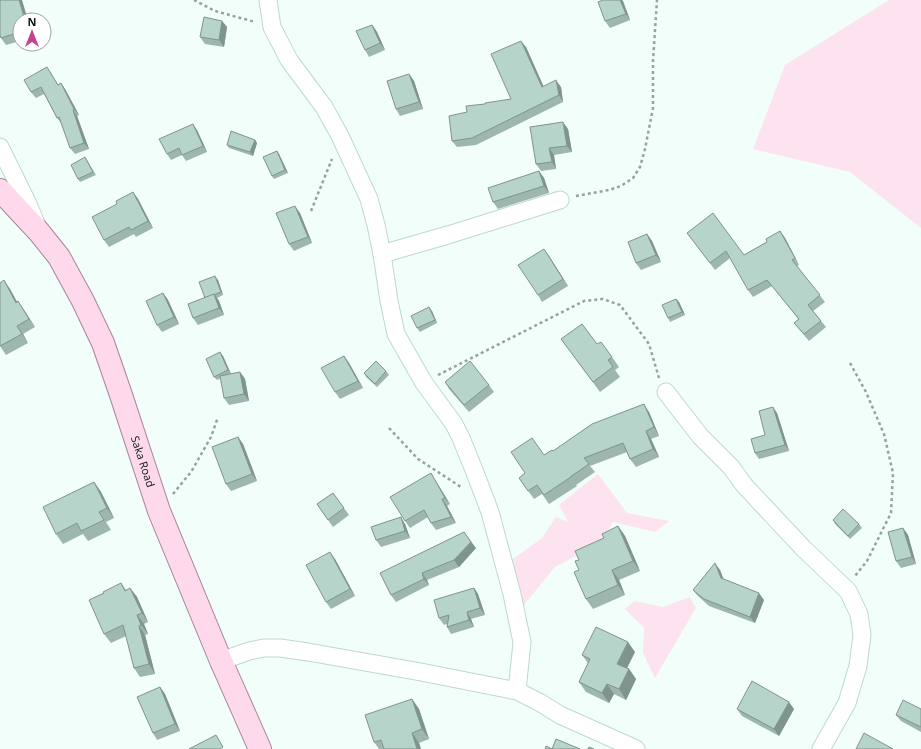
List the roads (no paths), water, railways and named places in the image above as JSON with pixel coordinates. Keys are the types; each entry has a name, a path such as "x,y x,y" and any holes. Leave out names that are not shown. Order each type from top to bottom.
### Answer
{"main road":[{"name":"Saka Road","path":"0,190 39,232 59,257 83,301 103,343 159,511 221,661 260,749"}],"street":[{"path":"268,0 272,27 289,60 324,107 340,136 368,199 376,225 396,334 424,383 454,424 490,512 512,594 522,642 517,691"},
{"path":"0,146 28,204 39,232"},
{"path":"382,254 560,200"},
{"path":"666,392 700,436 731,467 744,485 803,548 848,591 859,614 862,635 858,666 847,703 821,749"},
{"path":"221,661 264,648 280,648 517,691 540,702 560,715 636,749"}]}
